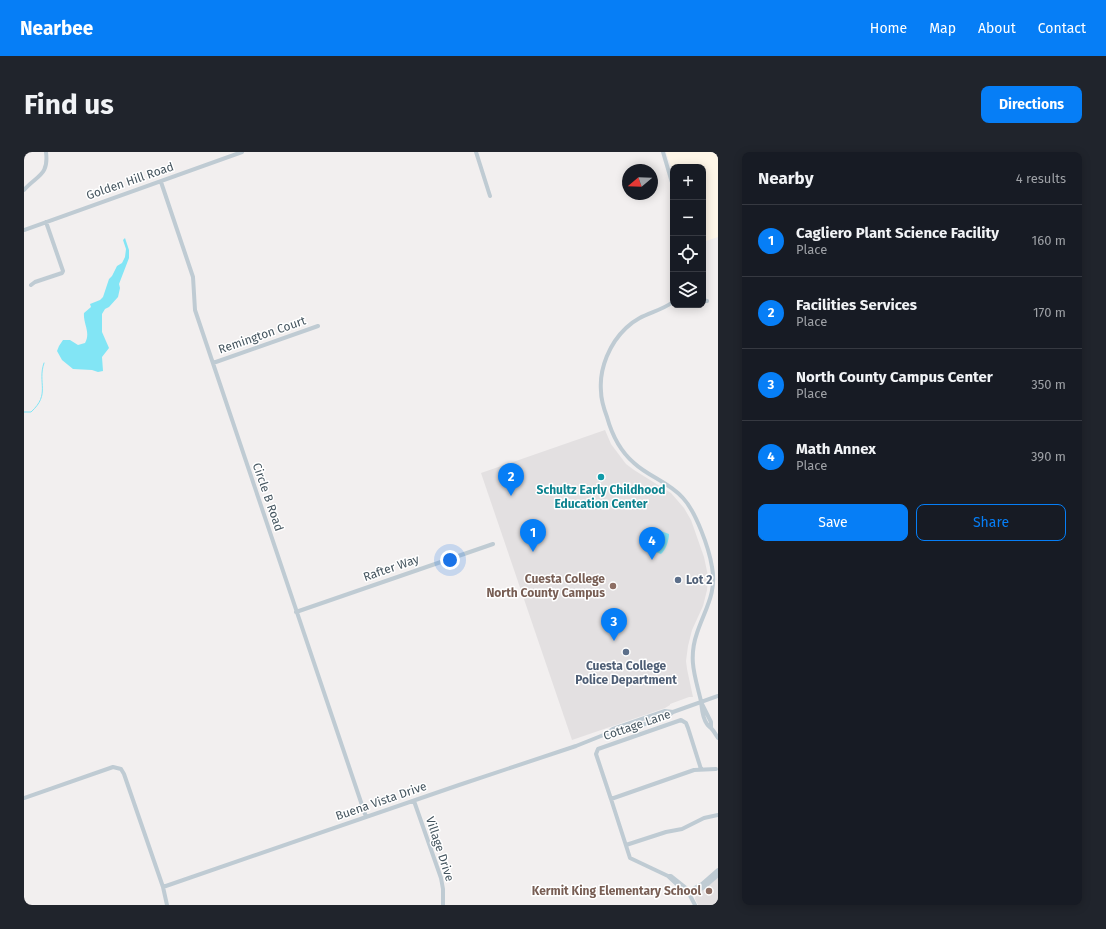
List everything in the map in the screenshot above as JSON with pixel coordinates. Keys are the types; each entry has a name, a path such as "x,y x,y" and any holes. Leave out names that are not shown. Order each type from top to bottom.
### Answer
{"street":[{"path":"24,190 44,172 47,157 46,152"},
{"name":"Golden Hill Road","path":"24,230 242,152"},
{"path":"476,152 490,196"},
{"path":"663,152 670,176"},
{"name":"Circle B Road","path":"161,182 193,277 195,310 366,817"},
{"path":"31,285 35,282 62,273 63,271 46,222"},
{"path":"670,303 645,314 626,328 618,337 606,359 600,390 610,428 621,450 635,465 668,484 685,500 695,515 710,557 713,573 713,591 708,608 697,634 692,658 694,677 704,718 718,738"},
{"name":"Remington Court","path":"213,363 318,326"},
{"name":"Rafter Way","path":"296,612 493,544"},
{"name":"Buena Vista Drive","path":"163,887 576,746 606,734 613,729 665,711 672,712 718,696"},
{"name":"Cottage Lane","path":"611,799 596,754 598,749 681,720 686,723 701,769"},
{"path":"24,798 113,766 121,770 124,774 163,887 167,905"},
{"path":"695,905 689,894 668,876 630,858 611,799 694,770 718,768"},
{"name":"Village Drive","path":"414,801 441,878 444,889 443,905"},
{"path":"626,844 666,832 682,829 704,818 718,815"},
{"path":"689,894 693,889 702,884 718,870"},
{"path":"689,894 703,888 718,875"}],"shaded area":[{"path":"666,152 718,152 718,237 706,241 706,164 670,164"},
{"name":"Cuesta College North County Campus","path":"605,430 611,444 626,464 671,493 684,508 691,520 704,557 708,576 707,590 703,606 692,630 686,661 693,697 689,697 670,704 665,708 572,740 481,473"},
{"name":"Kermit King Elementary School","path":"718,877 718,905 698,905 695,899 696,893 704,889"}],"water":[{"path":"125,238 129,250 129,258 119,284 120,288 118,297 109,307 105,309 102,314 102,332 109,348 102,357 103,371 98,372 92,370 73,369 62,360 57,351 63,340 70,340 78,345 85,343 87,339 87,332 84,313 91,307 90,304 100,300 103,297 109,279 117,266 122,263 125,257 126,249 123,240"},
{"path":"650,527 669,534 667,545 661,554 642,547 647,530"}],"waterway":[{"path":"24,412 31,412 40,400 42,394 42,370 44,363"}],"place":[{"name":"Schultz Early Childhood Education Center","path":"601,477"},
{"name":"Facilities Services","path":"511,496"},
{"name":"Cagliero Plant Science Facility","path":"533,552"},
{"name":"Math Annex","path":"652,560"},
{"name":"Lot 2","path":"678,580"},
{"name":"Cuesta College North County Campus","path":"613,586"},
{"name":"North County Campus Center","path":"614,641"},
{"name":"Cuesta College Police Department","path":"626,652"},
{"name":"Kermit King Elementary School","path":"709,891"}]}
